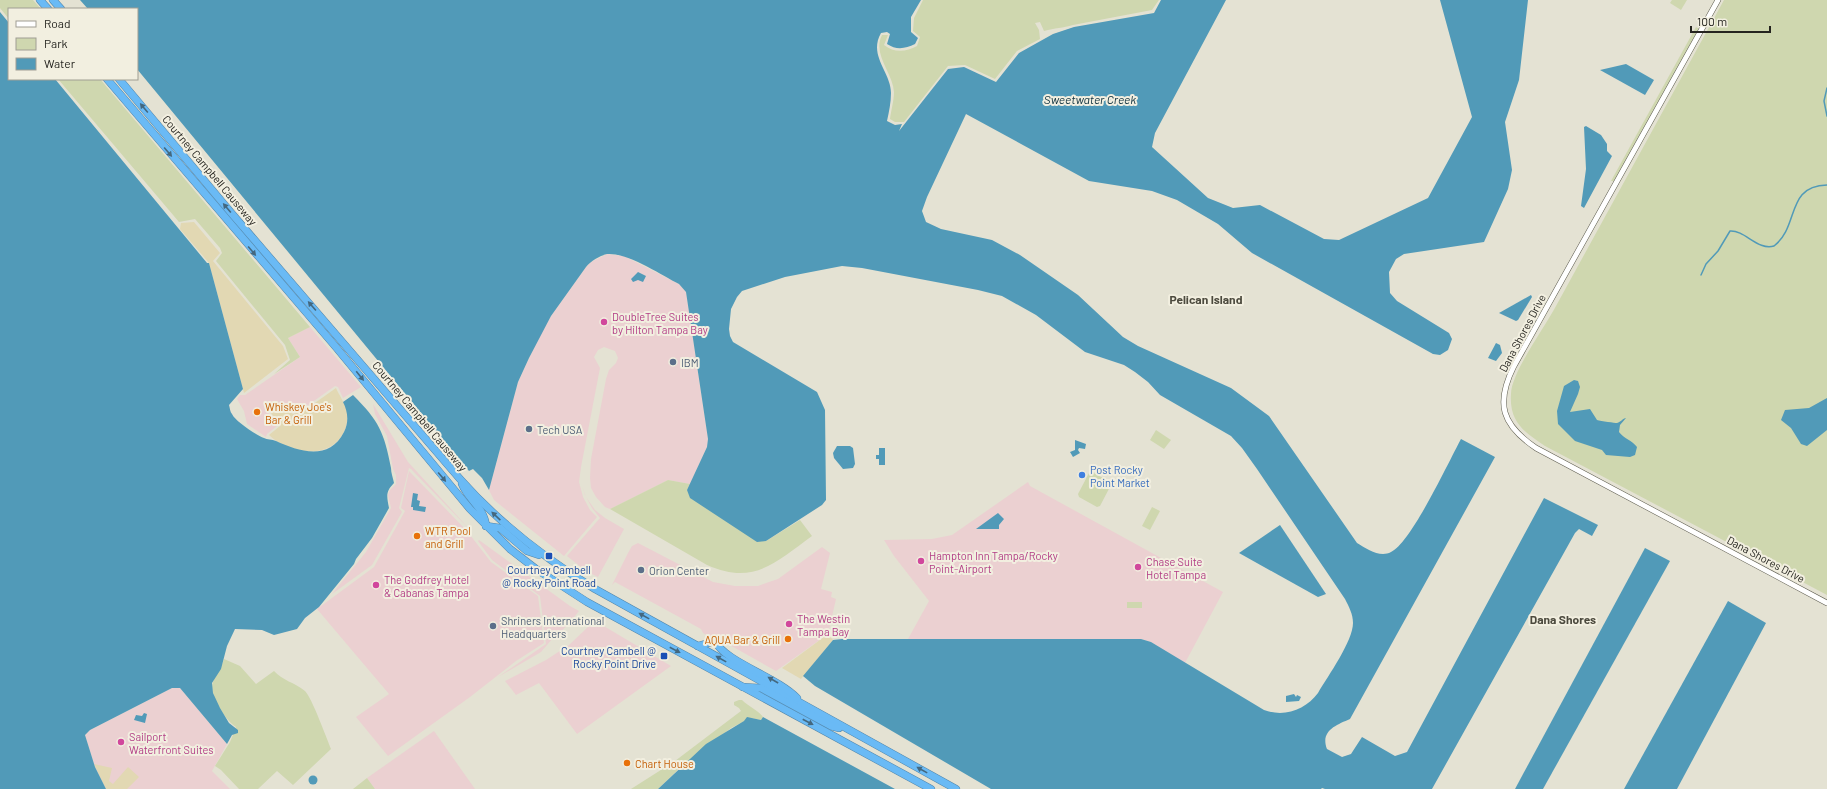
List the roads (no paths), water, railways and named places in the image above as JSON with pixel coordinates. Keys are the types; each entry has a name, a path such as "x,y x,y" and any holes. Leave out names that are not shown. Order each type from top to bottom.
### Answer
{"highway":[{"path":"40,0 47,8"},
{"path":"53,0 59,8"},
{"name":"Courtney Campbell Causeway","path":"108,80 318,326 428,460 486,526 510,549 560,586 931,789"},
{"name":"Courtney Campbell Causeway","path":"120,80 233,215 482,504 545,557 595,589 803,705"},
{"path":"318,326 329,330 338,336"},
{"path":"460,479 466,493 483,512 486,526 500,528 527,551 545,557"},
{"path":"698,646 715,640 723,652 778,683 803,705 956,789"},
{"path":"743,687 761,688 831,726 854,733"}],"street":[{"name":"Dana Shores Drive","path":"1718,0 1514,366 1506,385 1504,407 1512,429 1536,448 1827,603"}],"water":[{"name":"Sweetwater Creek","path":"80,0 921,0 911,17 911,32 918,38 915,44 901,48 890,46 887,44 890,34 887,32 881,33 878,41 878,57 888,78 891,93 887,121 895,125 902,124 899,131 948,69 964,67 996,82 1019,53 1053,34 1074,27 1154,13 1161,0 1226,0 1155,133 1152,147 1208,198 1233,208 1260,205 1324,239 1339,240 1428,198 1472,117 1440,0 1528,0 1519,80 1505,122 1512,170 1508,189 1484,242 1404,254 1396,259 1389,272 1390,293 1397,301 1449,333 1452,339 1448,350 1440,355 1433,354 1252,253 1218,224 1177,200 1152,191 1089,181 966,114 927,197 922,211 926,222 941,229 992,240 1020,255 1078,295 1123,337 1138,346 1231,388 1269,416 1357,543 1374,552 1387,554 1391,552 1409,534 1429,500 1461,439 1495,457 1350,719 1335,726 1328,733 1325,743 1327,749 1342,757 1351,754 1362,737 1395,756 1407,752 1544,498 1598,525 1592,536 1579,529 1575,533 1432,789 991,789 815,686 803,676 833,640 842,639 1141,639 1151,642 1264,710 1280,713 1301,708 1318,693 1345,649 1352,630 1352,617 1345,599 1257,469 1242,448 1231,436 1160,395 1148,382 1124,365 1085,352 1036,315 1002,296 862,268 842,266 785,277 742,291 731,309 729,329 730,336 733,342 817,392 825,410 826,500 822,505 766,541 757,542 690,498 687,490 707,447 708,439 686,292 679,284 634,260 615,254 607,254 595,259 586,267 551,316 529,358 518,382 489,490 482,478 473,469 469,471 138,70 138,8 87,8"},
{"path":"0,12 8,22 8,80 56,80 207,263 209,263 243,389 229,405 234,417 246,428 265,439 274,440 303,450 313,452 322,451 338,441 344,432 347,424 347,417 343,402 353,395 375,420 383,436 394,483 389,489 387,495 389,508 372,538 356,559 354,564 319,607 305,618 297,629 274,635 262,630 235,629 227,646 221,669 212,683 213,693 220,708 229,723 238,730 238,733 232,735 227,744 180,688 172,688 90,730 85,735 95,767 106,789 0,789"},
{"path":"1626,64 1654,80 1645,95 1600,70"},
{"path":"1586,126 1601,135 1607,144 1607,151 1612,156 1584,208 1581,206 1586,169 1584,127"},
{"path":"638,272 646,276 643,282 638,280 633,282 631,279"},
{"path":"1531,295 1532,297 1518,320 1516,321 1499,313"},
{"path":"1496,343 1500,345 1502,353 1496,361 1488,358"},
{"path":"1574,380 1578,381 1580,387 1570,412 1590,409 1597,420 1616,423 1626,418 1620,425 1619,432 1637,447 1635,455 1630,457 1606,455 1602,450 1575,441 1558,424 1557,411 1564,386"},
{"path":"1827,398 1827,430 1807,446 1801,444 1791,428 1781,420 1785,410 1809,408"},
{"path":"1075,440 1086,444 1085,449 1079,448 1078,450 1080,453 1073,457 1070,452 1075,450"},
{"path":"837,446 850,446 853,448 855,464 853,468 843,469 834,458 833,453"},
{"path":"879,448 885,448 885,465 879,465 879,459 876,459 876,455 879,455"},
{"path":"413,493 418,494 417,500 420,501 419,506 426,507 425,512 413,510 413,507 411,507"},
{"path":"998,513 1004,519 999,525 999,529 976,529"},
{"path":"1280,525 1326,594 1318,597 1239,553"},
{"path":"1645,548 1670,561 1543,789 1515,789"},
{"path":"1728,601 1766,623 1677,789 1624,789"},
{"path":"1294,694 1296,697 1297,695 1301,697 1299,701 1286,702 1286,696"},
{"path":"144,713 147,714 145,723 134,720 136,715 142,716"},
{"path":"747,717 761,720 763,717 895,789 658,789 706,744 744,721"},
{"path":"313,775 318,780 313,785 308,780"}],"waterway":[{"path":"1827,88 1824,101 1827,116"},
{"path":"1701,275 1706,264 1718,251 1730,231 1741,234 1762,246 1774,246 1782,238 1794,208 1805,192 1814,187 1827,185"}],"place":[{"name":"DoubleTree Suites by Hilton Tampa Bay","path":"604,322"},
{"name":"IBM","path":"673,362"},
{"name":"Whiskey Joe's Bar & Grill","path":"257,412"},
{"name":"Tech USA","path":"529,429"},
{"name":"Post Rocky Point Market","path":"1082,475"},
{"name":"WTR Pool and Grill","path":"417,536"},
{"name":"Courtney Cambell @ Rocky Point Road","path":"549,556"},
{"name":"Hampton Inn Tampa/Rocky Point-Airport","path":"921,561"},
{"name":"Chase Suite Hotel Tampa","path":"1138,567"},
{"name":"Orion Center","path":"641,570"},
{"name":"The Godfrey Hotel & Cabanas Tampa","path":"376,585"},
{"name":"The Westin Tampa Bay","path":"789,624"},
{"name":"Shriners International Headquarters","path":"493,626"},
{"name":"AQUA Bar & Grill","path":"788,639"},
{"name":"Courtney Cambell @ Rocky Point Drive","path":"664,656"},
{"name":"Sailport Waterfront Suites","path":"121,742"},
{"name":"Chart House","path":"627,763"}],"district":[{"name":"Pelican Island","path":"1206,299"},
{"name":"Dana Shores","path":"1563,619"}]}
